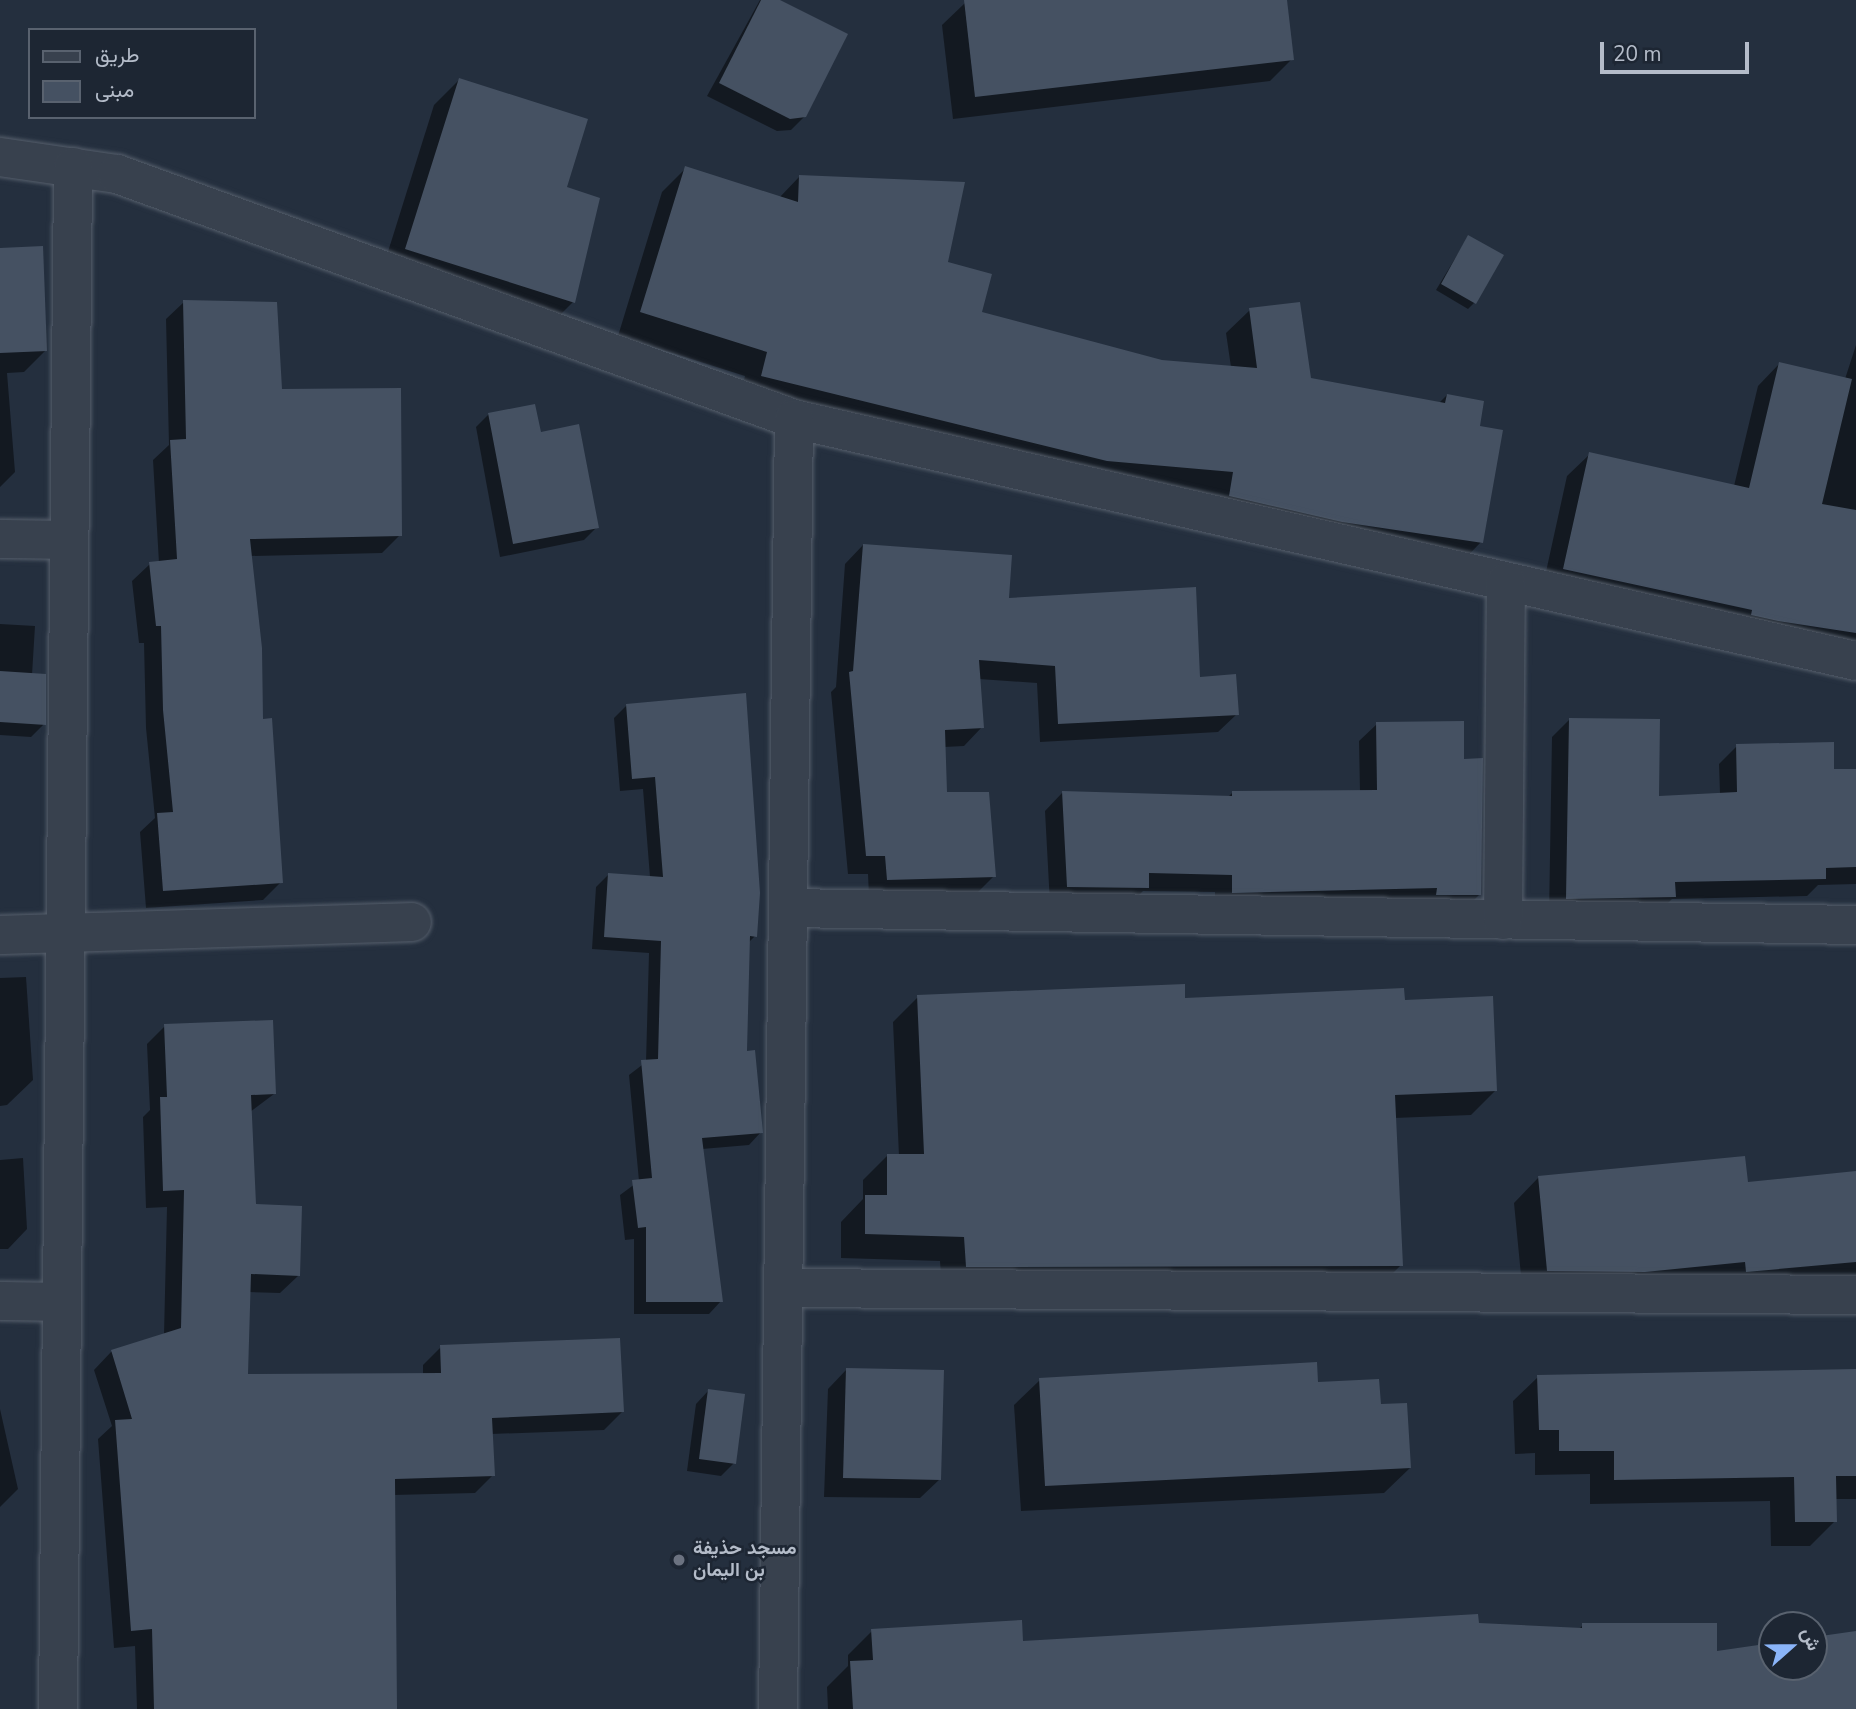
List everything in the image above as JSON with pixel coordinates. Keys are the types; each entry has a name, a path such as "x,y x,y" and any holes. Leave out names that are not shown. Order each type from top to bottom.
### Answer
{"street":[{"path":"0,157 117,174 794,419 1856,662"},
{"path":"58,1709 69,934 73,167"},
{"path":"778,1709 794,419"},
{"path":"0,540 69,540"},
{"path":"1503,920 1506,582"},
{"path":"788,908 1856,925"},
{"path":"0,935 412,922"},
{"path":"783,1288 1856,1295"},
{"path":"0,1301 62,1302"}],"building":[{"path":"761,0 780,0 848,34 806,117 790,119 719,83"},
{"path":"964,0 1287,0 1294,60 975,97"},
{"path":"459,78 588,119 567,187 600,198 575,303 405,249"},
{"path":"685,166 798,202 799,175 965,182 948,262 992,274 982,312 1162,360 1257,368 1249,308 1300,302 1311,378 1445,403 1447,394 1484,401 1480,426 1503,430 1483,543 1342,522 1229,496 1233,472 1107,461 761,376 767,352 640,312"},
{"path":"1468,235 1504,255 1476,304 1441,284"},
{"path":"43,246 47,351 0,353 0,248"},
{"path":"183,300 277,302 282,389 401,388 402,536 250,539 262,648 263,719 272,718 283,883 163,891 157,813 173,812 163,710 161,626 156,626 149,562 177,559 170,440 186,439"},
{"path":"1779,362 1852,379 1822,504 1856,510 1856,633 1778,621 1751,615 1752,610 1563,569 1589,452 1749,488"},
{"path":"535,404 541,432 579,424 599,528 513,544 488,413"},
{"path":"863,544 1012,555 1009,598 1196,587 1200,677 1236,674 1239,715 1058,724 1055,666 979,660 984,728 945,730 947,792 989,792 996,877 887,880 885,856 866,856 849,672 853,671"},
{"path":"0,671 46,674 46,725 0,722"},
{"path":"746,693 760,893 757,937 750,936 747,1051 755,1050 763,1133 702,1138 723,1302 646,1302 646,1227 638,1228 632,1180 652,1178 641,1060 658,1059 661,941 604,937 608,873 663,877 655,777 632,779 626,704"},
{"path":"1569,718 1660,719 1659,796 1737,792 1736,744 1834,742 1834,769 1856,769 1856,867 1826,868 1826,879 1675,882 1676,897 1566,899"},
{"path":"1464,721 1464,759 1483,758 1481,895 1436,895 1437,888 1232,893 1232,875 1149,873 1149,888 1067,887 1062,791 1232,796 1232,791 1377,790 1376,722"},
{"path":"1185,984 1185,998 1404,988 1405,1000 1493,996 1497,1091 1395,1095 1403,1266 966,1267 964,1237 865,1234 865,1195 887,1195 887,1154 924,1154 917,995"},
{"path":"273,1020 276,1094 251,1095 256,1204 302,1206 300,1276 251,1274 248,1374 441,1373 440,1345 620,1338 624,1412 492,1418 495,1476 395,1479 397,1709 154,1709 152,1629 131,1631 115,1420 132,1419 111,1350 181,1328 184,1190 163,1191 160,1097 167,1097 164,1024"},
{"path":"1745,1156 1748,1182 1856,1171 1856,1262 1746,1272 1745,1262 1645,1272 1547,1271 1538,1176"},
{"path":"1317,1362 1318,1382 1379,1379 1381,1404 1407,1403 1411,1468 1045,1486 1039,1378"},
{"path":"846,1368 944,1370 941,1480 843,1478"},
{"path":"1856,1369 1856,1476 1836,1476 1837,1522 1795,1522 1794,1477 1614,1480 1614,1451 1559,1451 1559,1430 1539,1430 1537,1375"},
{"path":"708,1389 745,1394 736,1464 699,1459"},
{"path":"1478,1614 1479,1623 1582,1628 1582,1623 1717,1623 1717,1651 1758,1645 1758,1681 1828,1681 1828,1635 1856,1631 1856,1709 853,1709 850,1661 873,1660 871,1629 1022,1620 1023,1641"}],"place":[{"name":"مسجد حذيفة بن اليمان","path":"679,1560"}]}
